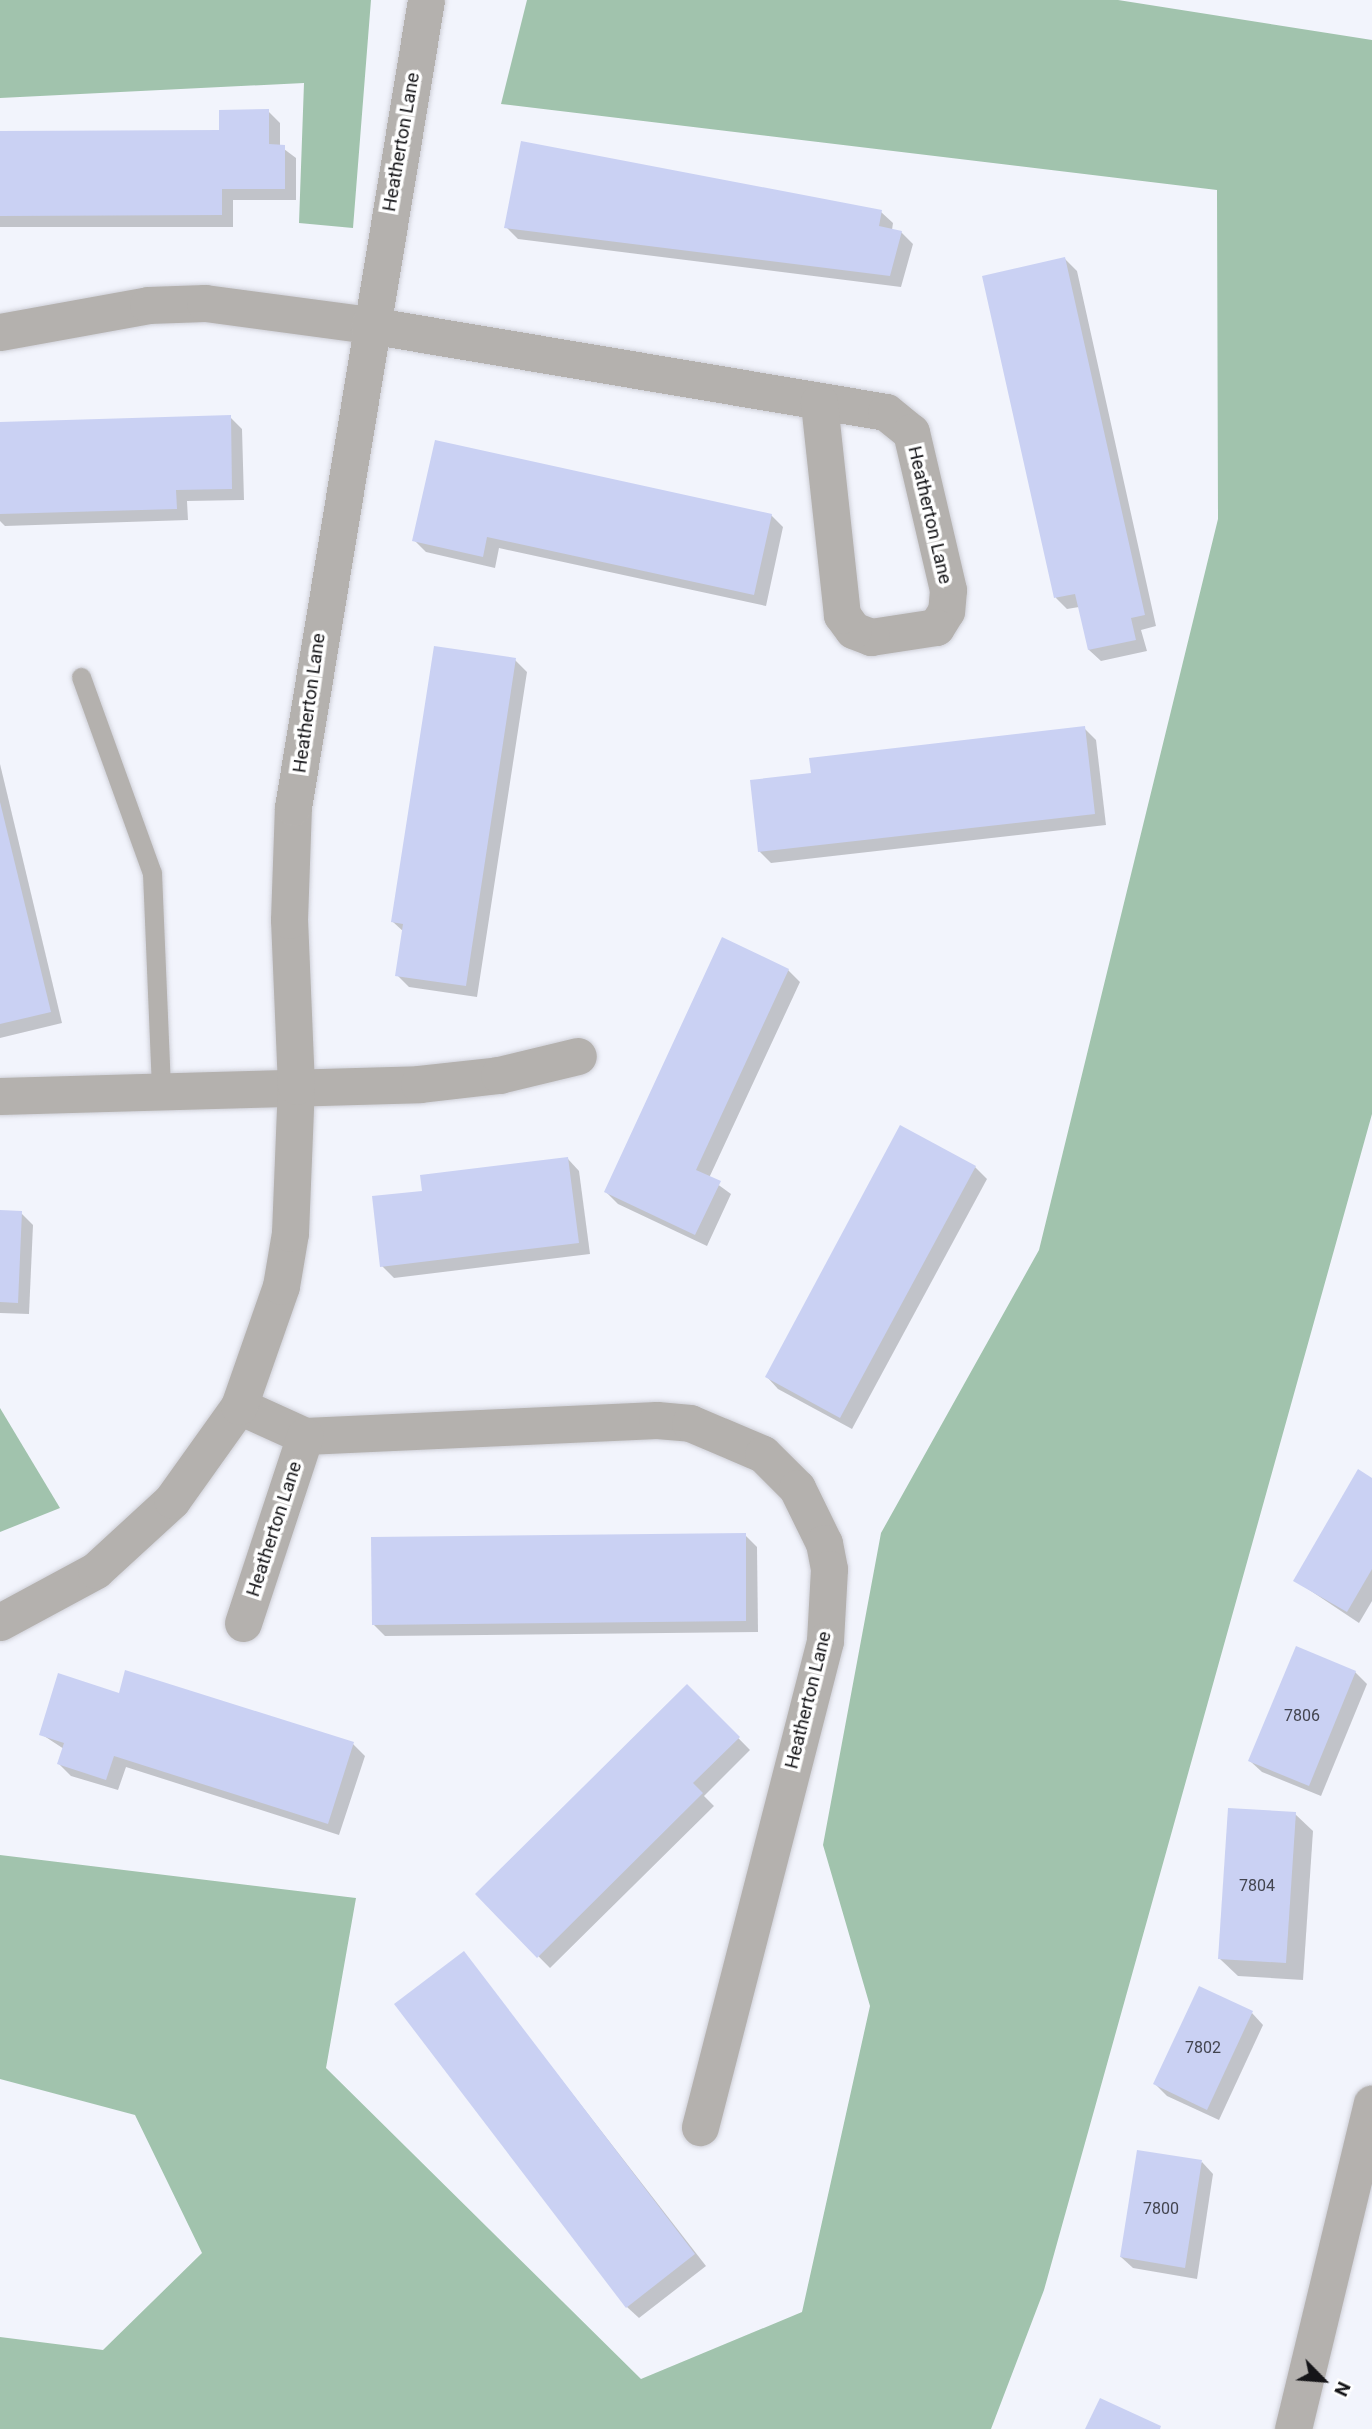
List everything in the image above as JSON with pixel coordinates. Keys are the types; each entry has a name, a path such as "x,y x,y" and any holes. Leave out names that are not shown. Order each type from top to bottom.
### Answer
{"street":[{"name":"Heatherton Lane","path":"0,1622 96,1570 172,1500 239,1406 266,1336 288,1247 296,1086 289,920 293,807 369,325 426,0"},
{"name":"Heatherton Lane","path":"0,332 148,305 205,303 369,325 886,412 911,432 948,590 946,611 936,627 871,637 853,631 842,615 819,401"},
{"path":"0,1097 419,1084 499,1075 578,1056"},
{"name":"Heatherton Lane","path":"239,1406 305,1436 668,1421 722,1434 762,1454 797,1488 824,1543 829,1569 825,1641 700,2127"},
{"name":"Heatherton Lane","path":"243,1623 305,1436"},
{"path":"1304,2425 1372,2103"}],"lane":[{"path":"81,677 152,873 160,1092"}],"green space":[{"path":"0,0 371,0 353,228 299,223 304,83 0,98"},
{"path":"527,0 1118,0 1372,40 1372,1114 1044,2290 991,2429 0,2429 0,2337 103,2350 202,2253 135,2115 0,2079 0,1855 356,1898 326,2068 641,2379 802,2312 870,2006 823,1845 881,1533 1039,1250 1218,519 1217,190 501,104"},
{"path":"0,1408 60,1508 0,1532"}],"building":[{"path":"269,109 269,144 285,145 285,189 222,189 222,215 0,216 0,131 219,130 219,110"},
{"path":"521,141 882,210 879,226 902,231 890,276 504,228"},
{"path":"1065,257 1145,615 1131,618 1136,640 1088,650 1075,594 1054,598 982,276"},
{"path":"231,415 232,489 176,490 177,509 0,514 0,422"},
{"path":"435,440 772,514 754,595 487,537 483,557 412,541"},
{"path":"434,646 516,658 466,986 395,976 403,924 391,922"},
{"path":"1085,726 1095,814 758,852 750,780 811,773 809,758"},
{"path":"0,802 51,1012 0,1024"},
{"path":"722,937 789,969 696,1170 721,1181 695,1235 604,1192"},
{"path":"900,1125 976,1166 840,1418 765,1377"},
{"path":"568,1157 579,1243 380,1267 372,1196 422,1191 420,1175"},
{"path":"0,1210 22,1211 18,1303 0,1302"},
{"path":"1358,1469 1372,1478 1372,1569 1347,1612 1293,1581"},
{"path":"746,1533 746,1621 372,1625 371,1537"},
{"path":"1296,1646 1356,1671 1309,1786 1248,1761"},
{"path":"125,1670 354,1742 328,1824 114,1756 106,1780 57,1764 64,1743 39,1735 58,1673 119,1693"},
{"path":"687,1684 740,1737 693,1783 703,1793 537,1958 475,1894"},
{"path":"1228,1808 1296,1812 1286,1963 1218,1959"},
{"path":"464,1951 695,2254 626,2308 394,2004"},
{"path":"1199,1986 1253,2011 1207,2110 1153,2084"},
{"path":"1137,2150 1202,2160 1185,2268 1120,2257"},
{"path":"1100,2398 1161,2426 1160,2429 1085,2429"}]}
